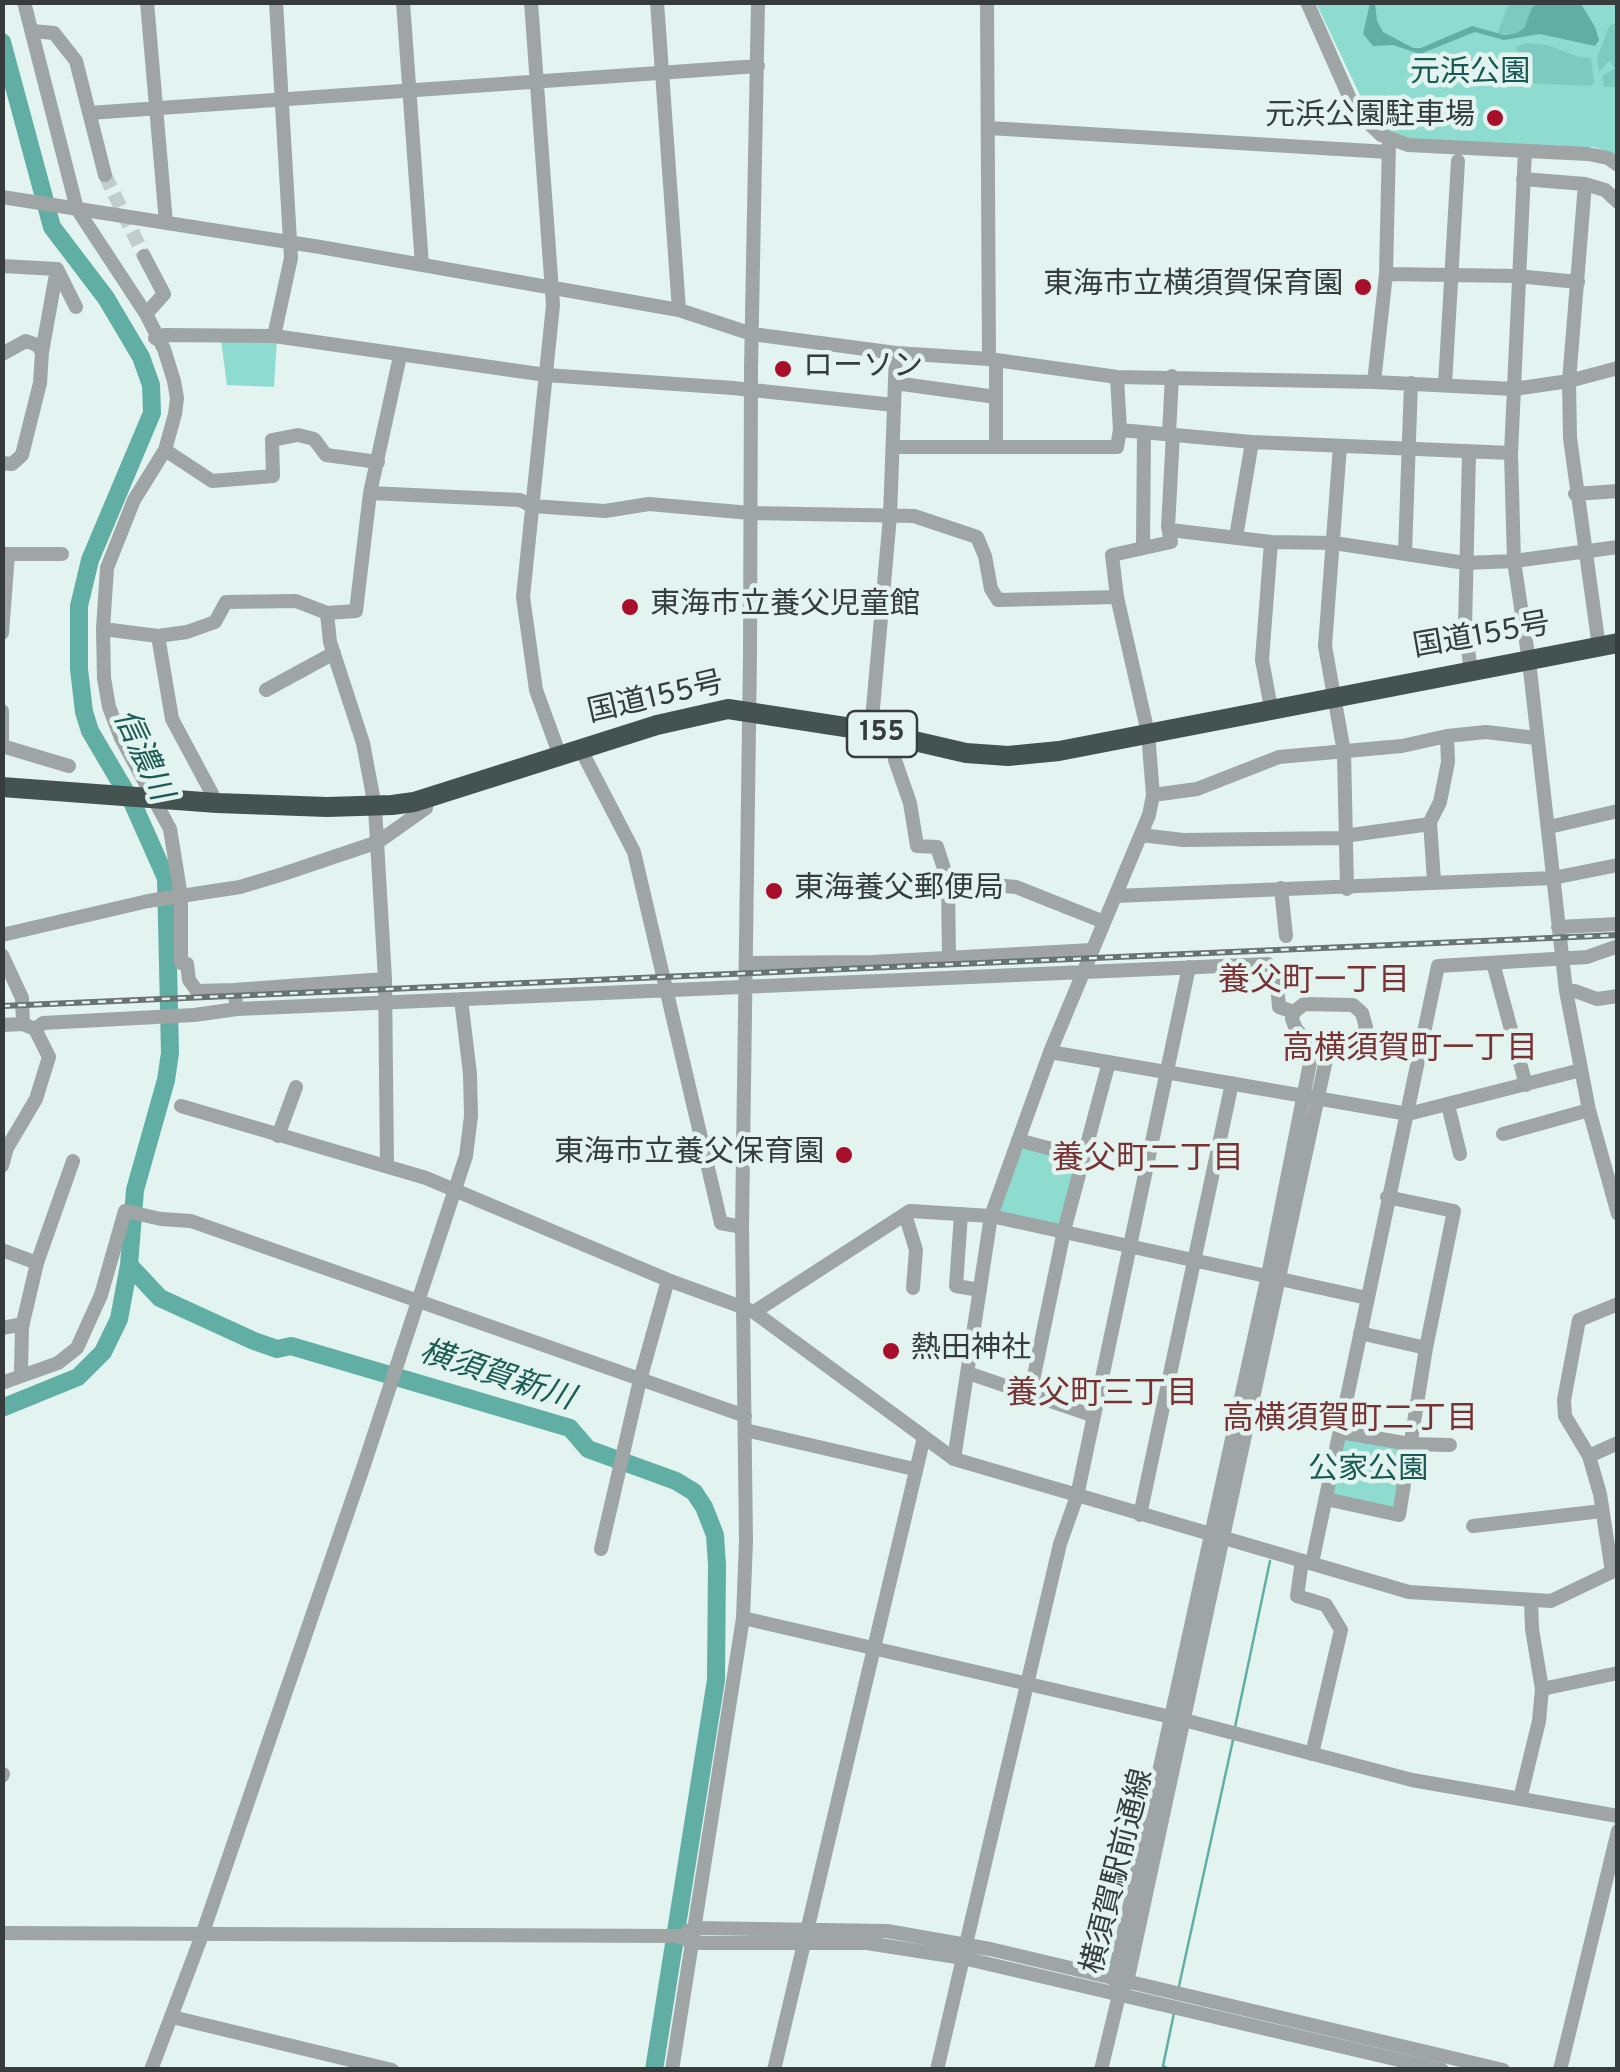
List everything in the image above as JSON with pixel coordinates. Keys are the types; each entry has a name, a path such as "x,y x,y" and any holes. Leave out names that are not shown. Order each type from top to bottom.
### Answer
{"highway":[{"name":"国道155号","path":"2,787 217,803 374,807 427,798 580,748 728,709 871,731 966,753 1008,756 1059,751 1608,645"}],"street":[{"path":"24,2 76,209 146,314 164,349 177,398 165,450 134,500 112,550 103,629 109,707 128,753 170,830 182,962 187,964 196,992 385,979"},
{"path":"147,2 166,223"},
{"path":"274,336 291,258 276,2"},
{"path":"404,2 422,265"},
{"path":"530,2 553,305 523,597 536,690 560,756"},
{"path":"658,2 678,310"},
{"path":"672,2070 743,1618 748,1310 742,1227 758,2"},
{"path":"987,2 996,446"},
{"path":"1306,2 1355,110 1389,145 1386,274 1374,382"},
{"path":"32,31 54,33 76,61 105,176"},
{"path":"89,113 758,66"},
{"path":"989,128 1588,154 1608,158 1618,165"},
{"path":"1525,151 1511,453 1514,561 1530,661 1566,992 1589,1110 1613,1181 1618,1214"},
{"path":"1445,385 1458,162"},
{"path":"1523,179 1586,184 1605,190 1618,202"},
{"path":"1586,184 1568,382 1575,494 1584,551 1608,645"},
{"path":"2,197 678,310 752,334 1116,377 1514,389 1568,382 1618,368"},
{"path":"144,256 164,294 146,314"},
{"path":"2,266 57,268"},
{"path":"57,268 76,307"},
{"path":"2,463 12,464 22,455 40,383 57,268"},
{"path":"1386,274 1517,276 1578,282"},
{"path":"155,338 274,336 546,376 894,405"},
{"path":"2,354 26,341 37,344 42,352"},
{"path":"871,731 890,516 896,353"},
{"path":"103,629 158,636 187,632 215,622 226,602 296,600 327,613 356,611 370,493 400,356"},
{"path":"954,1459 991,1216 1050,1052 1153,796 1148,733 1117,597 1112,555 1171,542 1172,376"},
{"path":"893,447 1118,447 1116,377"},
{"path":"895,383 996,396"},
{"path":"1405,552 1410,384"},
{"path":"1120,430 1252,442 1511,453"},
{"path":"1143,547 1144,432"},
{"path":"165,450 212,481 273,476 272,440 298,436 314,439 326,455 378,462"},
{"path":"1236,537 1252,442"},
{"path":"1340,446 1326,646 1344,752 1346,888"},
{"path":"1468,453 1465,628 1471,671"},
{"path":"1575,494 1618,491"},
{"path":"370,493 520,500 532,506 605,511 649,504 750,513 914,516 976,537 985,556 991,590 998,600 1117,597"},
{"path":"1170,530 1270,542 1334,543 1465,563 1514,561 1618,547"},
{"path":"1270,542 1262,660 1271,708"},
{"path":"2,633 5,554 62,554"},
{"path":"327,613 330,642 363,743 378,842 388,1166"},
{"path":"158,636 172,719 217,803"},
{"path":"266,690 334,653"},
{"path":"2,712 2,744 69,766"},
{"path":"1153,796 1197,789 1279,757 1402,746 1486,732 1536,738"},
{"path":"1434,882 1430,824 1440,802 1448,762 1446,736"},
{"path":"896,738 895,760 910,803 918,846 936,847 948,882 949,958"},
{"path":"580,748 634,852 722,1223 742,1227"},
{"path":"2,935 148,901 240,887 378,842 426,808 427,798"},
{"path":"1549,828 1618,811"},
{"path":"1140,834 1183,840 1344,837 1430,824"},
{"path":"1115,896 1553,878 1618,865"},
{"path":"948,882 1016,888 1104,922"},
{"path":"1280,888 1286,936"},
{"path":"1558,928 1618,924"},
{"path":"1312,1754 1341,1630 1326,1605 1296,1596 1326,1499 1438,966 1587,957 1618,946"},
{"path":"746,963 1092,950"},
{"path":"2,955 22,998 29,1026 49,1058 44,1078 7,1148 2,1166"},
{"path":"1492,963 1526,1085"},
{"path":"2,1025 385,1002 1272,965 1278,1007 1294,1012"},
{"path":"937,2070 1060,1544 1077,1496 1190,967"},
{"path":"234,990 237,1009"},
{"path":"1566,992 1575,991 1597,1000 1618,996"},
{"path":"152,2070 420,1302 466,1156 471,1116 470,1074 461,999"},
{"path":"1304,1004 1353,1005 1362,1013 1366,1027 1361,1038 1320,1052 1296,1029 1294,1012 1304,1004"},
{"path":"1050,1052 1408,1114 1581,1070"},
{"name":"横須賀駅前通線","path":"1101,2070 1320,1052"},
{"path":"1030,1395 1064,1231 1109,1062"},
{"path":"1140,1515 1232,1083"},
{"path":"278,1136 296,1087"},
{"path":"1448,1105 1460,1154"},
{"path":"181,1106 426,1178 748,1310 954,1459 1408,1592 1531,1607 1615,1570 1589,1456 1565,1416 1566,1380 1579,1320 1618,1304"},
{"path":"1503,1134 1589,1110"},
{"path":"1018,1140 1082,1157"},
{"path":"21,1374 23,1324 37,1264 73,1161"},
{"path":"1326,1499 1400,1515 1426,1348 1454,1211 1387,1196"},
{"path":"748,1310 910,1211 991,1216 1366,1298"},
{"path":"2,1383 58,1363 77,1348 101,1296 122,1213 130,1212 191,1221 640,1380 745,1423 914,1469"},
{"path":"905,1214 916,1250 912,1288"},
{"path":"961,1214 956,1286 980,1290"},
{"path":"2,1250 37,1264"},
{"path":"601,1549 640,1380 668,1280"},
{"path":"2,1328 23,1324"},
{"path":"1360,1332 1426,1348"},
{"path":"968,1373 1094,1416"},
{"path":"1340,1432 1410,1444 1450,1444"},
{"path":"774,2070 924,1437"},
{"path":"1589,1456 1618,1444"},
{"path":"1473,1526 1602,1511"},
{"path":"1520,1798 1540,1720 1542,1689 1531,1607"},
{"path":"743,1618 1177,1719 1412,1780 1618,1816"},
{"path":"1542,1689 1618,1673"},
{"path":"1560,2070 1618,1831"},
{"path":"414,1916 416,1935"},
{"path":"2,1933 805,1937 965,1951 1503,2070"},
{"path":"1120,1985 1442,2070"},
{"path":"172,2017 392,2070"}],"green space":[{"name":"元浜公園","path":"1316,3 1617,3 1617,155 1594,147 1400,138 1383,128 1367,110"},
{"path":"220,332 277,338 274,387 227,385"},
{"path":"1020,1146 1074,1158 1076,1163 1056,1226 996,1210"},
{"name":"公家公園","path":"1342,1438 1403,1448 1406,1452 1393,1509 1333,1497"}],"shaded area":[{"path":"1580,2 1595,27 1599,40 1595,46 1540,34 1504,40 1475,32 1420,54 1393,45 1373,46 1363,34 1370,3 1375,3 1383,32 1413,48 1421,48 1472,26 1504,35 1517,33 1538,3"},
{"path":"1509,3 1538,3 1524,28 1517,33 1497,34"},
{"path":"1617,23 1617,87 1604,87 1602,76 1615,68 1609,61 1599,72 1597,57 1610,25"},
{"path":"1527,43 1591,58 1594,83 1528,83 1527,67 1515,47"}],"waterway":[{"name":"信濃川","path":"2,42 52,227 106,298 141,357 151,385 152,413 90,560 79,606 79,669 90,731 133,804 166,878 170,1053 135,1190 129,1265 119,1319 103,1352 78,1377 2,1408"},
{"name":"横須賀新川","path":"129,1265 160,1298 254,1341 277,1349 291,1346 570,1428 588,1449 676,1481 694,1492 704,1507 715,1535 716,1680 654,2070"},
{"path":"1235,1727 1270,1561"},
{"path":"1179,1986 1233,1740"},
{"path":"1171,2070 1163,2066 1174,2013"}],"tunnel":[{"path":"105,175 144,256"}],"railway":[{"path":"2,1006 1618,935"}],"place":[{"name":"元浜公園駐車場","path":"1495,118"},
{"name":"東海市立横須賀保育園","path":"1363,287"},
{"name":"ローソン","path":"783,369"},
{"name":"東海市立養父児童館","path":"630,607"},
{"name":"東海養父郵便局","path":"774,891"},
{"name":"東海市立養父保育園","path":"844,1155"},
{"name":"熱田神社","path":"891,1351"}],"district":[{"name":"養父町一丁目","path":"1314,984"},
{"name":"高横須賀町一丁目","path":"1410,1052"},
{"name":"養父町二丁目","path":"1148,1162"},
{"name":"養父町三丁目","path":"1102,1397"},
{"name":"高横須賀町二丁目","path":"1350,1422"}]}
